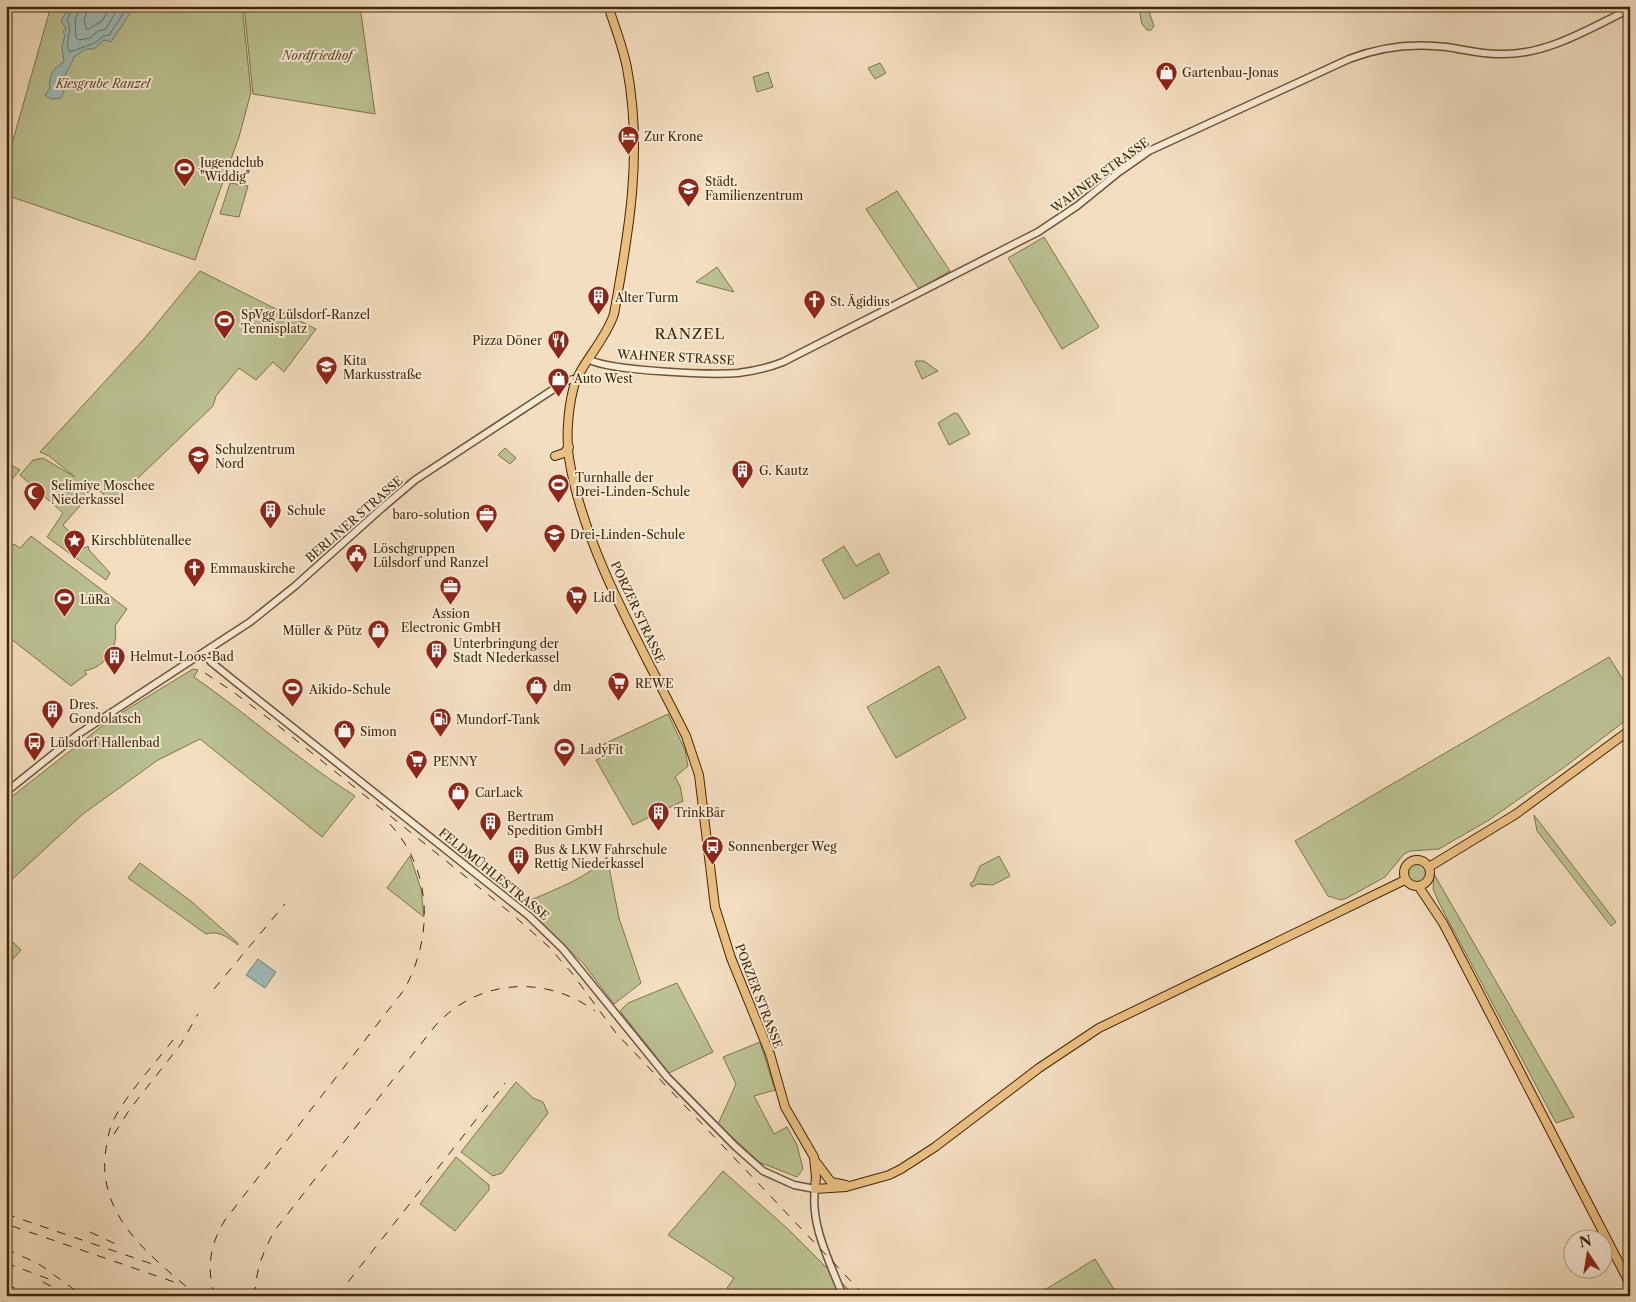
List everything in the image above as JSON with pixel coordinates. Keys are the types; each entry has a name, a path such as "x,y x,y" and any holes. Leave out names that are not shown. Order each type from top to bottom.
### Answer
{"main road":[{"name":"PORZER STRASSE","path":"608,6 627,68 636,162 614,314 606,334 578,378 572,396 569,447 571,465 588,529 607,576 690,746 698,775 716,910 731,958 770,1054 785,1107 806,1141 815,1162 815,1189"},
{"path":"555,456 564,454 569,447"},
{"path":"1429,867 1523,809 1630,730"},
{"path":"1419,860 1429,867 1430,875 1427,882 1419,886 1411,885 1405,880 1404,872 1410,862 1419,860"},
{"path":"815,1189 837,1189 889,1175 935,1147 1058,1055 1123,1015 1405,880"},
{"path":"1427,882 1443,923"},
{"path":"1419,886 1443,923 1630,1284"},
{"path":"815,1162 831,1182 856,1185"}],"street":[{"name":"WAHNER STRASSE","path":"590,360 629,368 681,371 730,373 767,368 783,362 1038,232 1077,206 1134,161 1162,144 1349,58 1383,48 1411,45 1504,54 1538,50 1552,46 1630,9"},
{"name":"BERLINER STRASSE","path":"6,792 77,735 274,604 415,480 566,381 578,378"},
{"name":"FELDMÜHLESTRASSE","path":"204,652 208,660 529,916 563,949 667,1077 758,1168 794,1185 815,1189"},
{"path":"815,1189 813,1202 815,1218 844,1296"}],"green space":[{"name":"Kiesgrube Ranzel","path":"51,6 242,6 251,92 239,137 195,260 6,195 6,165"},
{"name":"Nordfriedhof","path":"244,6 360,6 375,114 253,94"},
{"path":"1122,6 1147,6 1154,26 1151,30 1147,30 1142,24 1139,9 1123,9"},
{"path":"880,63 886,73 875,79 868,68"},
{"path":"768,72 773,87 757,92 753,77"},
{"path":"230,183 248,186 239,217 220,214"},
{"path":"897,191 950,271 919,289 866,209"},
{"path":"1044,237 1099,327 1062,349 1008,258"},
{"path":"717,267 734,292 696,282"},
{"path":"200,271 316,329 284,372 273,362 256,380 239,368 216,396 213,406 112,503 94,485 92,488 94,490 63,525 85,548 88,546 89,550 110,573 106,580 47,537 63,513 20,475 33,460 43,458 75,477 49,456 40,452 144,339"},
{"path":"916,361 924,361 938,371 922,379 915,363"},
{"path":"954,413 958,414 970,434 949,445 938,423"},
{"path":"505,448 516,458 510,464 498,455"},
{"path":"6,462 20,470 6,486"},
{"name":"LüRa","path":"31,536 127,609 115,626 116,634 113,649 105,661 92,669 84,671 87,674 71,686 6,635 6,554 14,544 20,548"},
{"path":"844,546 856,566 879,553 889,573 844,599 822,560"},
{"path":"1609,657 1630,691 1630,717 1566,766 1489,820 1439,849 1410,851 1404,854 1385,877 1347,898 1341,900 1328,896 1295,841"},
{"path":"939,666 966,718 896,758 867,707"},
{"path":"193,669 198,670 194,677 314,768 355,796 322,837 200,739 158,760 83,814 7,884 7,936 21,950 6,967 6,801 111,719"},
{"path":"668,714 685,750 688,766 675,777 680,786 683,801 633,825 596,760 607,755 602,745"},
{"path":"1534,815 1616,922 1611,926 1537,831"},
{"path":"410,856 421,889 424,917 387,888"},
{"path":"999,856 1010,876 993,885 978,884 972,887 970,884 974,880 980,866"},
{"path":"607,857 619,918 641,983 614,1004 583,963 528,911 531,900 581,877"},
{"path":"1417,862 1427,869 1428,873 1421,883 1417,884 1407,877 1406,873 1413,863"},
{"path":"140,863 192,902 238,945 219,934 206,934 128,878"},
{"path":"1434,874 1574,1117 1556,1123 1439,903 1433,889"},
{"path":"677,983 713,1052 669,1073 620,1011 628,1003"},
{"path":"760,1042 775,1090 754,1096 774,1134 787,1127 797,1145 803,1169 797,1177 759,1162 718,1124 736,1084 723,1057"},
{"path":"516,1082 533,1098 543,1102 548,1113 502,1173 493,1176 461,1152"},
{"path":"456,1157 489,1185 489,1190 455,1231 420,1204"},
{"path":"723,1171 789,1230 855,1296 736,1296 727,1288 734,1278 668,1235"},
{"path":"1095,1259 1118,1296 1035,1296"}],"water":[{"path":"70,6 131,6 130,13 111,42 104,40 94,49 86,49 74,57 64,77 64,92 61,98 51,99 45,95 50,88 52,72 64,62 62,47 65,35 63,32 66,28 61,21"},
{"path":"258,959 276,972 265,988 246,975"}],"railway":[{"path":"205,673 276,724 512,914 548,946 571,972 616,1033 865,1296"},
{"path":"215,1296 212,1286 211,1257 216,1238 225,1220 404,990 414,968 421,946 424,923 424,901 420,879 412,857 401,837 385,819"},
{"path":"214,989 285,904"},
{"path":"255,1296 260,1262 275,1230 435,1026 452,1010 471,999 491,991 512,987 533,987 555,991 575,999 595,1011"},
{"path":"114,1134 130,1109 181,1044 198,1014"},
{"path":"173,1040 134,1088 114,1119 109,1133 105,1156 106,1179 111,1200 120,1219 133,1236 147,1252 197,1296"},
{"path":"337,1296 505,1083"},
{"path":"6,1214 158,1266"},
{"path":"12,1226 177,1283"},
{"path":"90,1232 120,1246"},
{"path":"6,1249 39,1264 83,1296"},
{"path":"6,1263 54,1281"},
{"path":"43,1282 70,1296"},
{"path":"6,1285 38,1296"}],"place":[{"name":"Gartenbau-Jonas","path":"1166,91"},
{"name":"Zur Krone","path":"628,155"},
{"name":"Jugendclub \"Widdig\"","path":"184,188"},
{"name":"Städt. Familienzentrum","path":"689,207"},
{"name":"Alter Turm","path":"599,316"},
{"name":"St. Ägidius","path":"814,320"},
{"name":"SpVgg Lülsdorf-Ranzel Tennisplatz","path":"225,340"},
{"name":"Pizza Döner","path":"558,359"},
{"name":"Kita Markusstraße","path":"327,386"},
{"name":"Auto West","path":"558,397"},
{"name":"Schulzentrum Nord","path":"199,475"},
{"name":"G. Kautz","path":"743,489"},
{"name":"Turnhalle der Drei-Linden-Schule","path":"559,503"},
{"name":"Selimiye Moschee Niederkassel","path":"35,511"},
{"name":"Schule","path":"271,529"},
{"name":"baro-solution","path":"486,533"},
{"name":"Drei-Linden-Schule","path":"554,553"},
{"name":"Kirschblütenallee","path":"75,559"},
{"name":"Löschgruppen Lülsdorf und Ranzel","path":"357,574"},
{"name":"Emmauskirche","path":"194,587"},
{"name":"Assion Electronic GmbH","path":"451,605"},
{"name":"Lidl","path":"577,616"},
{"name":"LüRa","path":"64,618"},
{"name":"Müller & Pütz","path":"378,649"},
{"name":"Unterbringung der Stadt NIederkassel","path":"437,669"},
{"name":"Helmut-Loos-Bad","path":"114,675"},
{"name":"REWE","path":"619,702"},
{"name":"dm","path":"537,705"},
{"name":"Aikido-Schule","path":"293,708"},
{"name":"Dres. Gondolatsch","path":"53,730"},
{"name":"Mundorf-Tank","path":"440,738"},
{"name":"Simon","path":"344,750"},
{"name":"Lülsdorf Hallenbad","path":"34,761"},
{"name":"LadyFit","path":"564,768"},
{"name":"PENNY","path":"417,780"},
{"name":"CarLack","path":"459,811"},
{"name":"TrinkBär","path":"658,831"},
{"name":"Bertram Spedition GmbH","path":"491,842"},
{"name":"Sonnenberger Weg","path":"712,865"},
{"name":"Bus & LKW Fahrschule Rettig Niederkassel","path":"518,875"}],"district":[{"name":"RANZEL","path":"690,333"}]}
